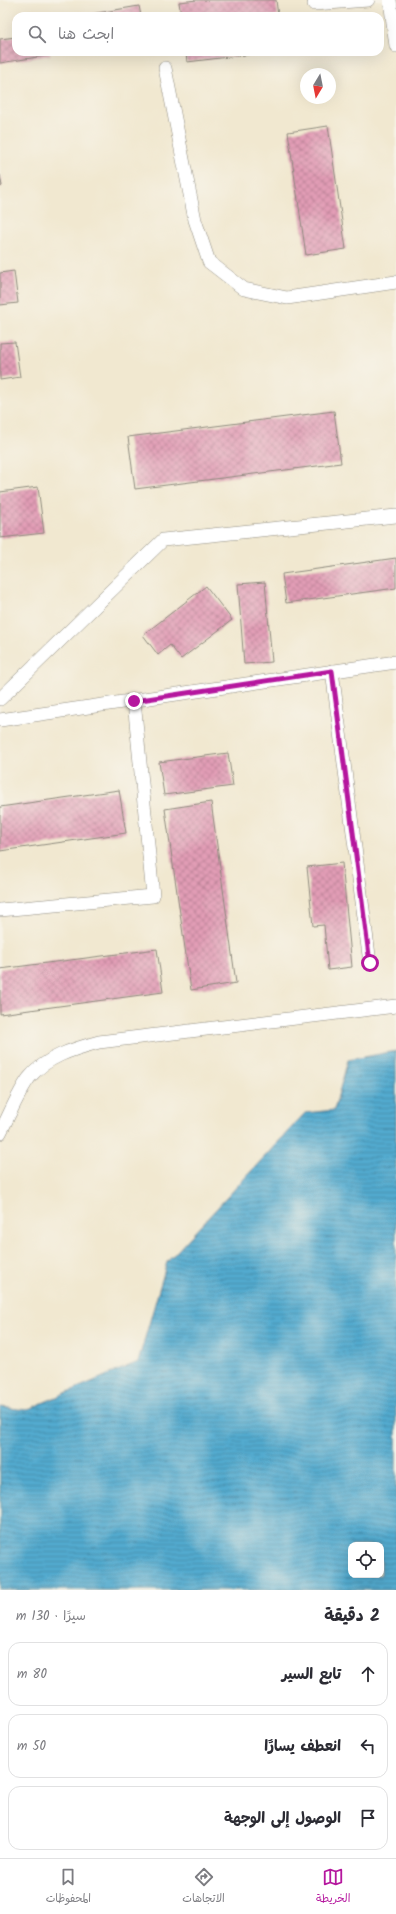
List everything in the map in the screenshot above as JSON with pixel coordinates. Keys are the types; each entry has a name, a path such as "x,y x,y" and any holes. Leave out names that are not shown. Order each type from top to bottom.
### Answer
{"lane":[{"path":"314,4 368,0"},
{"path":"390,0 396,46"},
{"path":"165,68 195,220 209,262 244,289 287,298 396,282"},
{"path":"0,699 163,540 396,516"},
{"path":"0,720 396,662"},
{"path":"332,671 370,963"},
{"path":"0,910 153,896 134,701"},
{"path":"0,1133 29,1078 48,1061 68,1051 99,1042 396,1006"}],"water":[{"path":"396,1051 396,1590 0,1590 0,1407 26,1410 138,1362 167,1262 305,1113 334,1110 348,1060"}],"building":[{"path":"197,0 276,0 278,12 180,12 179,2"},
{"path":"139,6 140,12 103,12"},
{"path":"12,38 12,56 44,56 0,63 0,39"},
{"path":"186,56 237,56 187,62"},
{"path":"328,126 346,249 306,255 288,132"},
{"path":"0,175 2,186 0,187"},
{"path":"14,271 18,303 0,305 0,273"},
{"path":"15,342 20,377 0,380 0,343"},
{"path":"334,411 341,463 135,489 128,437"},
{"path":"38,487 44,533 0,538 0,492"},
{"path":"396,558 396,588 286,603 282,574"},
{"path":"265,582 272,662 244,664 238,584"},
{"path":"206,586 232,620 181,659 170,645 158,655 143,635"},
{"path":"228,753 233,786 164,795 159,762"},
{"path":"119,790 126,833 0,851 0,807"},
{"path":"211,802 236,983 191,990 165,809"},
{"path":"342,863 352,967 328,970 324,925 313,926 307,867"},
{"path":"157,949 163,992 0,1014 0,969"}],"route":[{"path":"134,701 332,671 370,963"}]}
